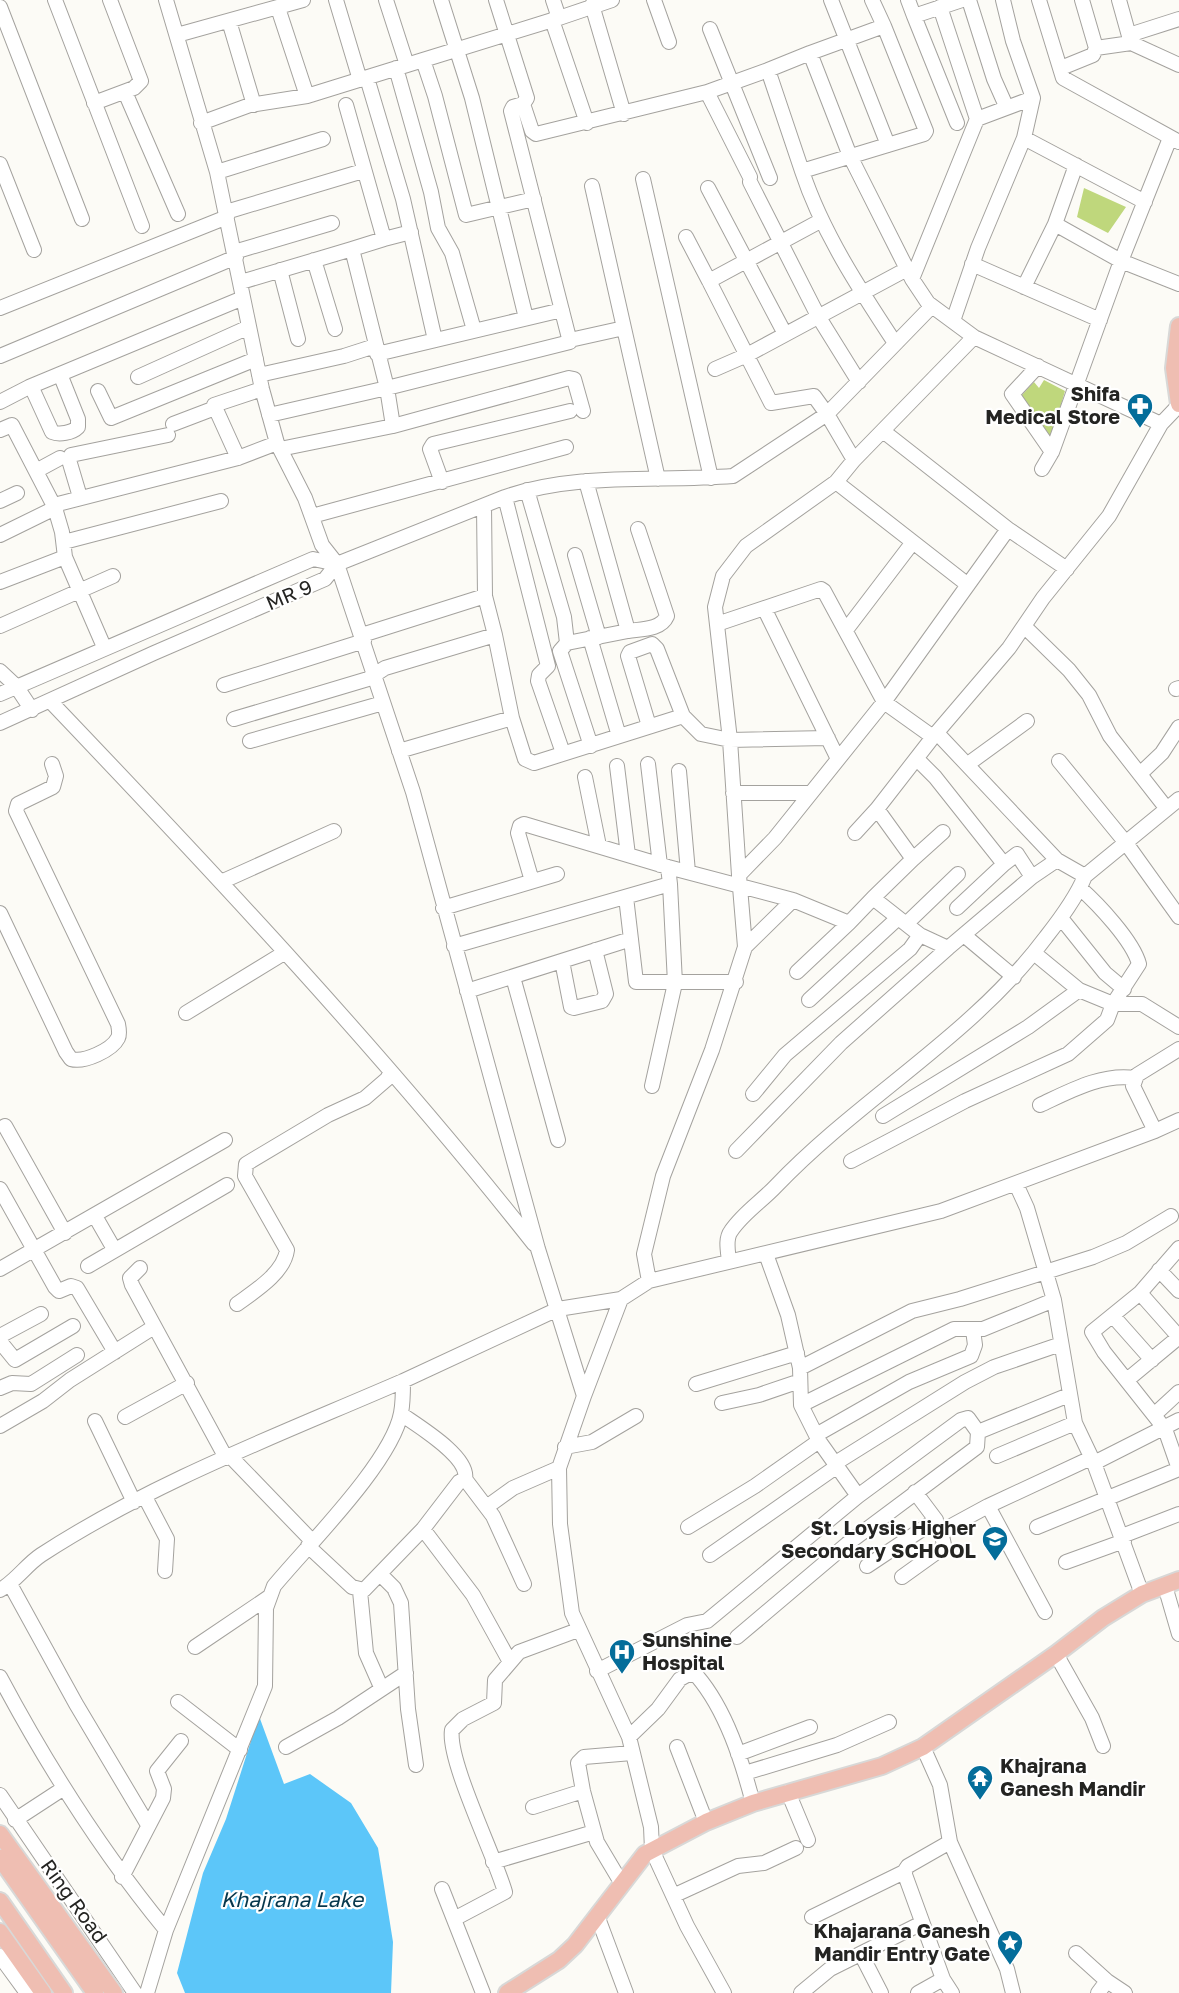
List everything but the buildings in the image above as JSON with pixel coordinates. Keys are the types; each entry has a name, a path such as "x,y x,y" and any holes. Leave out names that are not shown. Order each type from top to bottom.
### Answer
{"main road":[{"path":"1179,326 1174,368 1179,404"},
{"path":"507,1993 559,1960 598,1918 639,1861 652,1850 706,1822 753,1803 882,1766 923,1748 1103,1618 1142,1594 1172,1583"},
{"name":"Ring Road","path":"2,1837 114,1993"},
{"name":"Ring Road","path":"0,1858 95,1993"},
{"path":"0,1901 64,1993"},
{"path":"0,1932 43,1993"}],"street":[{"path":"55,0 142,226"},
{"path":"94,103 134,88 141,81 110,0"},
{"path":"166,0 217,172 262,389 278,446 312,516 322,545 337,564 413,792 538,1249 584,1396"},
{"path":"177,36 303,0"},
{"path":"336,0 364,79 411,232 411,243 435,340"},
{"path":"386,0 438,228 452,253 474,330"},
{"path":"441,0 472,98 526,318"},
{"path":"496,0 527,98 524,104 532,131 536,134 707,92 884,26"},
{"path":"553,0 556,19 587,123"},
{"path":"654,0 669,42"},
{"path":"831,0 888,145"},
{"path":"802,171 924,134 926,131 872,0"},
{"path":"908,0 957,123"},
{"path":"914,16 962,0"},
{"path":"969,0 994,79 1006,106"},
{"path":"953,321 972,264 1024,138 1033,98 1013,41 1003,0"},
{"path":"1039,0 1063,78 1174,140 1121,261 1052,452 1042,469"},
{"path":"1061,68 1093,56 1096,48 1082,0"},
{"path":"1119,0 1130,39 1179,65"},
{"path":"201,123 254,105 307,96 364,79 603,2 624,114"},
{"path":"0,7 82,219"},
{"path":"715,369 747,355 863,292 910,274 977,119 940,7"},
{"path":"278,8 307,96"},
{"path":"1096,48 1130,39 1179,19"},
{"path":"229,21 254,105"},
{"path":"710,29 770,178"},
{"path":"810,53 850,156 910,274 932,306 974,337 1161,424"},
{"path":"423,60 435,96 465,214 479,214 534,199"},
{"path":"768,70 811,198 863,292 895,343"},
{"path":"124,92 178,214"},
{"path":"707,92 818,316 859,382"},
{"path":"977,119 1006,106 1033,98"},
{"path":"524,104 513,107 511,111 570,340"},
{"path":"346,105 384,239"},
{"path":"1024,138 1145,202"},
{"path":"217,172 322,139"},
{"path":"0,164 34,250"},
{"path":"1024,287 1055,224 1076,165"},
{"path":"0,308 226,214 363,171"},
{"path":"643,179 711,478"},
{"path":"592,186 658,479"},
{"path":"708,189 785,334"},
{"path":"709,281 822,220"},
{"path":"0,356 235,254 332,223"},
{"path":"1055,224 1121,261 1179,284"},
{"path":"241,282 411,232"},
{"path":"686,237 771,403 814,396 854,460"},
{"path":"352,249 387,388 393,426"},
{"path":"314,260 335,329"},
{"path":"972,264 1100,320"},
{"path":"280,270 297,339"},
{"path":"1,399 243,298"},
{"path":"337,564 527,490 586,481 733,476 827,414 932,306"},
{"path":"260,375 344,356 435,340 562,310"},
{"path":"138,376 249,327"},
{"path":"269,415 559,346 570,340 624,328"},
{"path":"649,1281 644,1254 663,1176 686,1122 736,982 745,947 730,740 715,607 723,576 746,546 836,482 854,460 974,337"},
{"path":"98,391 111,418 256,358"},
{"path":"1038,366 1012,394 1052,452"},
{"path":"31,386 52,432 57,434 73,431 78,427 78,419 60,374"},
{"path":"208,378 215,405 238,458"},
{"path":"0,535 80,497 278,446 393,426 569,378 577,384 577,411 433,444 430,448 442,482"},
{"path":"80,497 69,460 71,455 171,430 215,405 262,389"},
{"path":"855,832 877,809 1025,627 1043,598 1109,516 1161,424 1179,404"},
{"path":"0,430 12,425 55,507 64,542 64,557 104,647"},
{"path":"883,431 1008,529 1067,569"},
{"path":"312,516 566,447"},
{"path":"36,471 60,458"},
{"path":"586,481 628,631"},
{"path":"836,482 968,585"},
{"path":"527,490 564,617 567,643"},
{"path":"0,501 17,493"},
{"path":"505,497 548,666 539,675 538,681 563,753"},
{"path":"64,542 221,501"},
{"path":"484,506 485,596 512,718 528,761 534,763 683,716"},
{"path":"739,880 884,702 1008,529"},
{"path":"591,746 560,651 567,643 654,627 665,621 667,616 638,530"},
{"path":"846,630 913,542"},
{"path":"575,555 620,736"},
{"path":"0,582 64,557"},
{"name":"MR 9","path":"0,694 104,647 314,559 337,564 325,579 0,723"},
{"path":"0,626 113,576"},
{"path":"717,624 765,610 821,589 826,592 884,702 935,735 968,764 1034,838 1083,882 1093,900 1137,956 1139,964 1113,1004 1107,1020 1068,1054 965,1101 851,1161"},
{"path":"224,686 485,596"},
{"path":"765,610 837,757"},
{"path":"1025,627 1069,670 1089,695 1110,736 1167,809"},
{"path":"234,719 375,676 386,668 495,634"},
{"path":"649,726 628,656 630,652 652,644 657,648 683,716 701,734 730,740 828,738"},
{"path":"0,671 16,686 32,710"},
{"path":"51,702 369,1043 391,1072 461,1151 538,1249"},
{"path":"250,741 383,703"},
{"path":"399,751 512,718"},
{"path":"968,764 1028,721"},
{"path":"1141,773 1162,753 1179,727"},
{"path":"917,759 935,777 1004,864"},
{"path":"1059,761 1126,843 1179,917"},
{"path":"0,913 71,1059 81,1059 113,1044 119,1032 118,1024 16,811 18,804 53,787 56,776 52,764"},
{"path":"648,764 664,866 670,884 675,983 652,1086"},
{"path":"616,766 628,855"},
{"path":"680,771 688,872"},
{"path":"585,777 599,846"},
{"path":"733,793 809,793"},
{"path":"729,1261 727,1240 730,1232 805,1155 965,1024 1014,977 1034,953 1061,918 1083,882 1179,799"},
{"path":"877,809 913,859"},
{"path":"532,881 518,833 520,826 524,824 664,866 739,880 849,923"},
{"path":"221,882 334,831"},
{"path":"797,972 913,859 944,832"},
{"path":"957,908 1034,838"},
{"path":"1017,854 1032,877"},
{"path":"735,1151 841,1043 948,948 965,936 1032,877 1057,860"},
{"path":"443,908 557,874"},
{"path":"809,1000 958,874"},
{"path":"454,946 670,884"},
{"path":"626,897 636,982 736,982"},
{"path":"873,898 920,935 948,948"},
{"path":"745,947 793,900"},
{"path":"1061,918 1105,973 1124,990"},
{"path":"753,1094 785,1055 910,949 920,935"},
{"path":"965,936 1014,977"},
{"path":"466,991 631,939"},
{"path":"562,961 571,1007 602,1001 606,994 595,951"},
{"path":"186,1013 284,953"},
{"path":"1034,953 1079,990 1113,1004 1142,1004 1179,1027"},
{"path":"513,977 558,1140"},
{"path":"883,1116 1028,1027 1079,990"},
{"path":"1155,1131 1133,1086 1135,1078 1179,1049"},
{"path":"237,1304 279,1269 285,1260 287,1250 245,1176 246,1164 328,1115 365,1098 391,1072"},
{"path":"1040,1105 1105,1078 1118,1075 1135,1078"},
{"path":"873,1099 896,1138"},
{"path":"148,1825 5,1587 41,1555 140,1499 228,1457 403,1381 558,1309 621,1299 649,1281 941,1211 1179,1120"},
{"path":"5,1126 65,1233"},
{"path":"1,1267 65,1233 225,1140"},
{"path":"1016,1184 1027,1208 1054,1300 1075,1424 1093,1461 1142,1594"},
{"path":"88,1266 227,1185"},
{"path":"0,1189 57,1290 61,1291 70,1286 77,1288 114,1352"},
{"path":"94,1216 114,1249"},
{"path":"722,1403 759,1395 800,1375 912,1311 1047,1274 1126,1243 1171,1216"},
{"path":"1037,1527 1179,1469 1165,1429 1092,1332 1140,1293 1179,1248"},
{"path":"766,1254 788,1315 797,1353 801,1405 835,1466 858,1496"},
{"path":"140,1268 130,1281 228,1457 352,1587 360,1591"},
{"path":"1159,1270 1179,1291"},
{"path":"1127,1380 1179,1337 1140,1293"},
{"path":"621,1299 559,1468 561,1536 572,1613 629,1737 651,1827 652,1850 675,1895 687,1926 724,1993"},
{"path":"801,1405 954,1329 983,1329 1054,1300"},
{"path":"41,1314 1,1342 15,1360 74,1326"},
{"path":"1113,1316 1152,1360"},
{"path":"0,1426 37,1405 154,1327"},
{"path":"688,1527 755,1486 818,1438 909,1382 971,1356 975,1345 973,1330"},
{"path":"710,1555 835,1466 965,1382 994,1367 1061,1344"},
{"path":"696,1384 797,1353"},
{"path":"0,1388 12,1383 31,1384 77,1355"},
{"path":"147,1993 166,1930 265,1686 266,1608 269,1597 274,1586 362,1483 385,1448 401,1414 403,1381"},
{"path":"125,1417 187,1383"},
{"path":"1154,1414 1179,1392"},
{"path":"978,1432 1069,1395"},
{"path":"360,1591 368,1587 423,1528 459,1482 465,1479 467,1472 463,1463 454,1454 401,1414"},
{"path":"565,1447 592,1442 636,1416"},
{"path":"597,1671 687,1625 707,1621 858,1496 961,1420 969,1418 978,1432 977,1447 847,1545 737,1637"},
{"path":"867,1566 938,1526 1093,1461 1165,1429 1179,1420"},
{"path":"95,1421 140,1499 167,1539 165,1571"},
{"path":"997,1456 1075,1424"},
{"path":"488,1506 527,1481 559,1468"},
{"path":"465,1479 488,1506 513,1554 524,1584"},
{"path":"902,1577 942,1549 944,1545 938,1526 915,1492"},
{"path":"988,1506 1045,1612"},
{"path":"1066,1562 1179,1514"},
{"path":"423,1528 473,1594 510,1662"},
{"path":"380,1574 394,1588 401,1603 416,1765"},
{"path":"1172,1583 1179,1634"},
{"path":"360,1591 366,1653 381,1687"},
{"path":"195,1647 269,1597"},
{"path":"454,1919 504,1894 505,1891 464,1784 451,1736 452,1730 463,1719 495,1702 494,1682 523,1650 578,1630"},
{"path":"1056,1654 1092,1718 1103,1746"},
{"path":"286,1747 338,1718 381,1687 406,1673"},
{"path":"629,1737 658,1709 680,1679 693,1674 698,1676 707,1688 738,1754 753,1803"},
{"path":"0,1677 64,1788 122,1877 166,1930"},
{"path":"178,1702 240,1750"},
{"path":"745,1773 837,1745 889,1722"},
{"path":"738,1754 810,1727"},
{"path":"122,1877 165,1793 157,1771 181,1741"},
{"path":"677,1747 706,1822"},
{"path":"923,1748 940,1785 950,1842 1007,1969 1013,1993"},
{"path":"621,1884 597,1842 578,1763 581,1759 632,1753"},
{"path":"15,1820 64,1788"},
{"path":"533,1807 583,1791"},
{"path":"675,1895 738,1866 764,1863 802,1844 788,1792"},
{"path":"0,1795 135,1993"},
{"path":"493,1863 594,1832"},
{"path":"812,1917 904,1872 908,1866 950,1842"},
{"path":"904,1872 943,1978 952,1993"},
{"path":"442,1889 483,1993"},
{"path":"598,1918 626,1993"},
{"path":"802,1993 831,1969 922,1923"},
{"path":"1076,1953 1107,1981 1125,1993"},
{"path":"861,1954 881,1993"},
{"path":"0,1958 27,1993"},
{"path":"918,1993 943,1978"},
{"path":"1098,1993 1107,1981"}],"green space":[{"path":"1084,188 1126,207 1108,233 1077,217"},
{"path":"1044,380 1065,391 1051,440 1021,396 1034,382 1039,388"}],"water":[{"name":"Khajrana Lake","path":"259,1716 284,1784 310,1774 351,1803 378,1848 393,1942 391,1993 185,1993 177,1973 203,1873 226,1819"}],"place":[{"name":"Shifa Medical Store","path":"1140,429"},
{"name":"St. Loysis Higher Secondary SCHOOL","path":"995,1562"},
{"name":"Sunshine Hospital","path":"622,1675"},
{"name":"Khajrana Ganesh Mandir","path":"980,1801"},
{"name":"Khajarana Ganesh Mandir Entry Gate","path":"1010,1966"}]}
